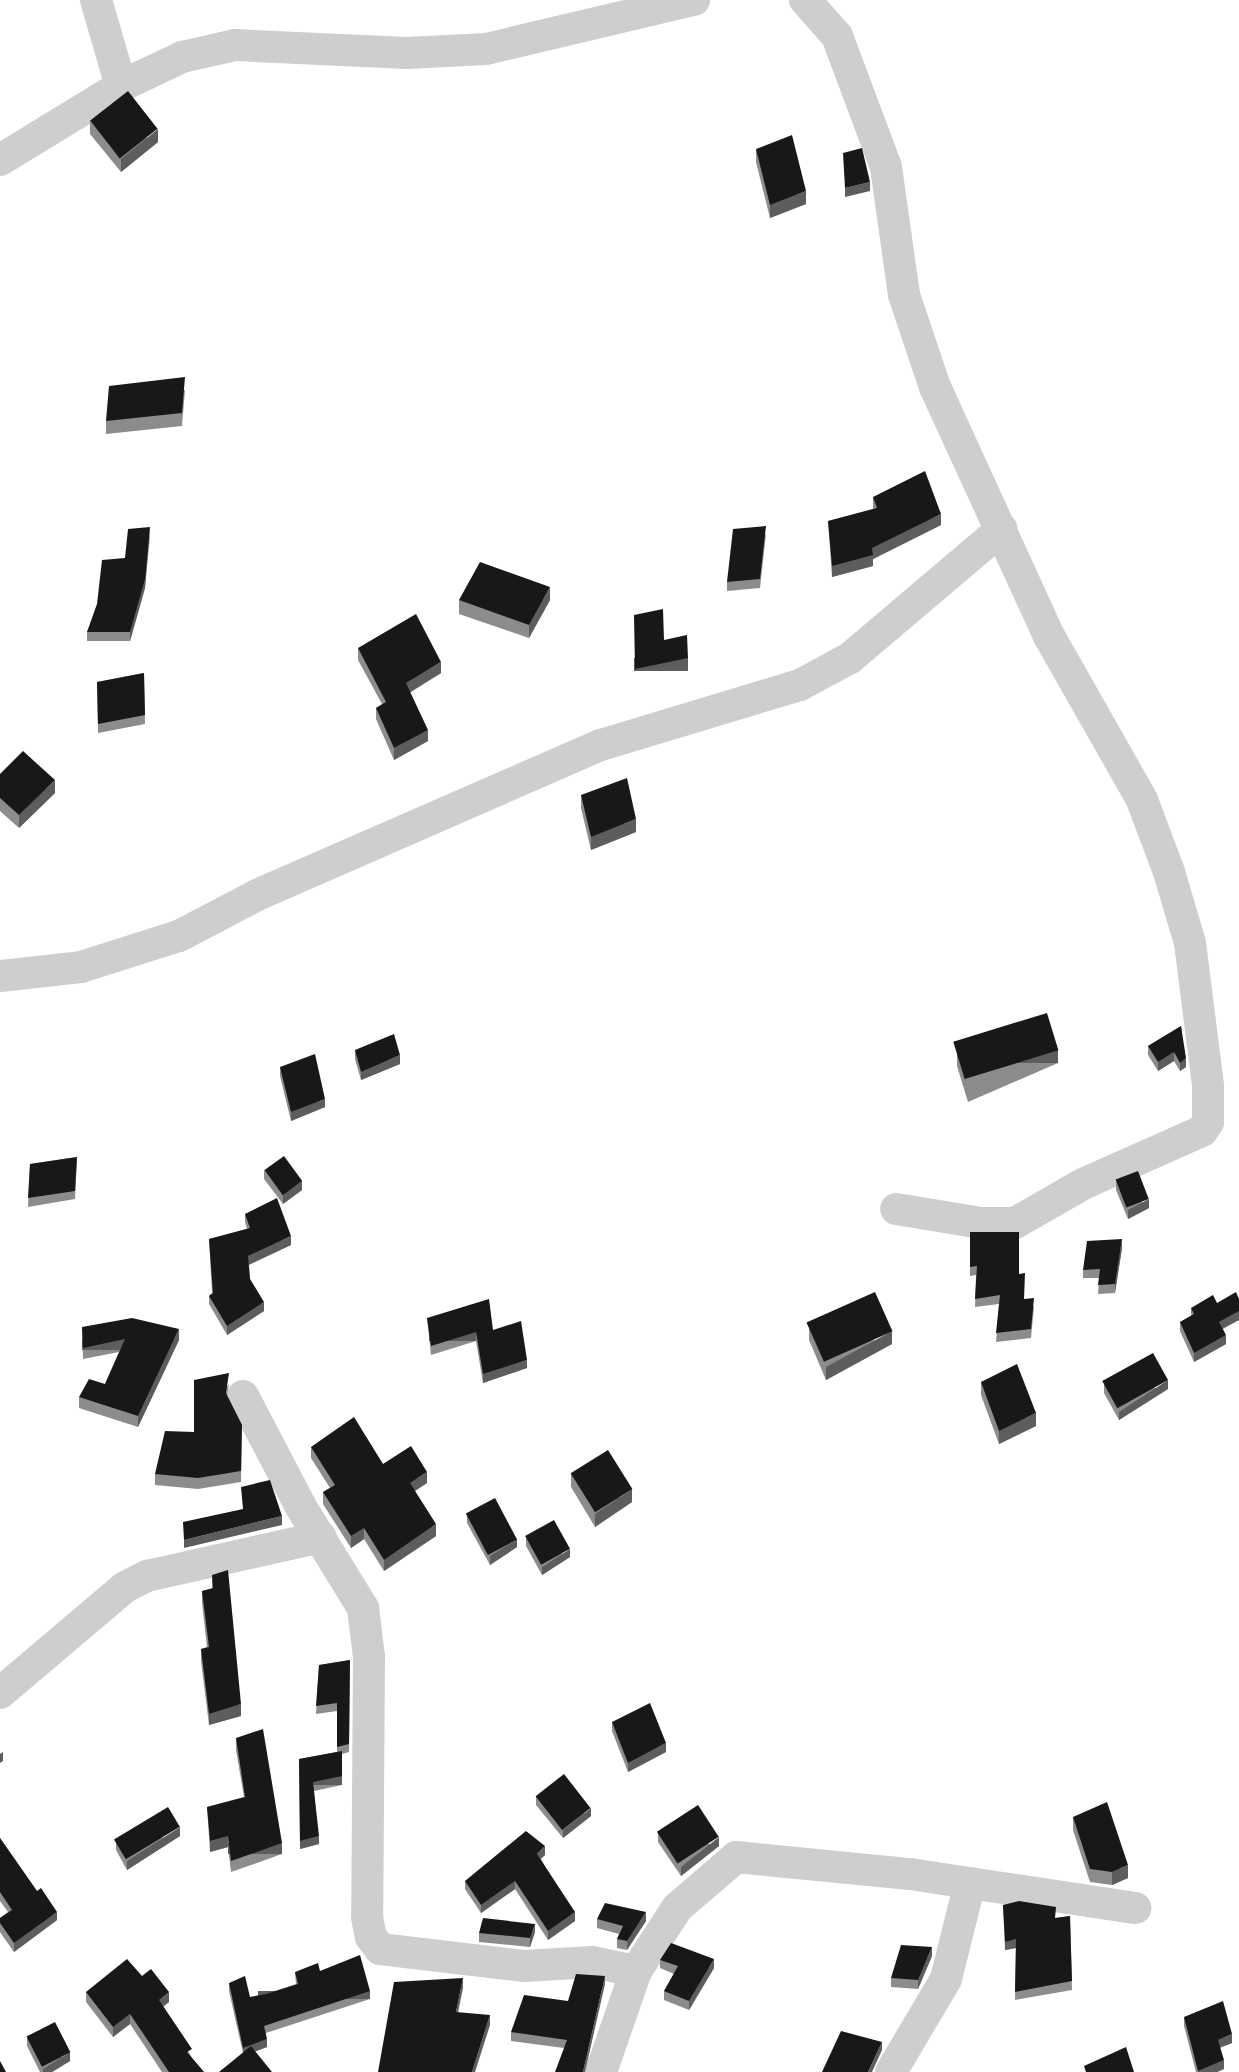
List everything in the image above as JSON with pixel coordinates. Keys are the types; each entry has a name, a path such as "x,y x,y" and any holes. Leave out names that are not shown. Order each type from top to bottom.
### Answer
{"street":[{"path":"96,0 121,86"},
{"path":"2,155 121,86 182,57 235,45 407,53 486,49 694,0"},
{"path":"805,0 837,36 861,91 886,167 892,237 918,341 1049,636 1142,800 1169,872 1190,943 1208,1086 1208,1122 1191,1138 1083,1184 1015,1223 981,1223 896,1209"},
{"path":"0,976 81,967 179,936 257,895 601,745 800,685 850,658 1002,529"},
{"path":"243,1396 363,1608 369,1657 367,1917 371,1937 380,1949 524,1966 592,1962 636,1971"},
{"path":"0,1693 125,1587 147,1576 321,1537"},
{"path":"601,2072 636,1971 677,1908 722,1863 736,1857 970,1883 1135,1908"},
{"path":"891,2072 946,1979 970,1883"}],"building":[{"path":"128,91 158,129 120,158 90,121"},
{"path":"792,135 806,191 770,205 756,149"},
{"path":"862,148 870,182 845,188 843,153"},
{"path":"185,377 182,413 106,421 109,386"},
{"path":"925,471 941,514 872,548 873,555 832,566 828,521 877,508 873,497"},
{"path":"766,526 760,579 727,582 733,529"},
{"path":"150,527 145,579 130,632 87,632 97,604 102,560 125,558 128,529"},
{"path":"480,562 550,587 529,625 459,600"},
{"path":"663,609 664,640 687,635 688,658 635,669 634,615"},
{"path":"416,614 441,662 406,683 428,730 394,748 376,708 386,702 358,648"},
{"path":"144,673 145,715 98,724 97,682"},
{"path":"23,751 55,780 19,815 0,798 0,774"},
{"path":"627,778 636,819 591,837 581,795"},
{"path":"1047,1013 1058,1050 965,1079 953,1042"},
{"path":"1181,1026 1186,1058 1180,1063 1174,1052 1158,1062 1148,1046"},
{"path":"394,1034 400,1055 361,1072 355,1050"},
{"path":"315,1054 325,1099 291,1112 280,1067"},
{"path":"284,1156 302,1181 283,1195 265,1170"},
{"path":"77,1157 75,1191 28,1198 30,1164"},
{"path":"1138,1171 1149,1199 1126,1208 1116,1180"},
{"path":"277,1198 291,1236 248,1256 250,1279 264,1302 227,1326 209,1296 213,1293 209,1239 250,1228 245,1214"},
{"path":"970,1232 1019,1232 1019,1274 1025,1273 1024,1299 1034,1298 1031,1329 996,1333 1000,1295 975,1299 977,1266 970,1267"},
{"path":"1122,1239 1115,1284 1098,1285 1100,1269 1083,1270 1087,1241"},
{"path":"875,1292 892,1331 824,1362 806,1323"},
{"path":"1236,1292 1239,1311 1219,1322 1226,1335 1194,1353 1180,1322 1194,1314 1191,1308 1213,1295 1217,1303"},
{"path":"489,1299 493,1330 521,1321 527,1360 483,1374 476,1332 431,1346 427,1318"},
{"path":"132,1318 179,1329 138,1416 79,1397 89,1379 105,1384 125,1339 83,1348 82,1327"},
{"path":"1153,1353 1168,1380 1117,1408 1102,1381"},
{"path":"1017,1364 1036,1413 999,1431 981,1382"},
{"path":"229,1373 226,1393 242,1425 241,1471 198,1478 155,1474 165,1431 194,1432 194,1380"},
{"path":"354,1417 383,1464 411,1446 427,1472 410,1483 436,1524 384,1560 364,1528 351,1536 323,1492 335,1485 311,1447"},
{"path":"608,1450 632,1489 595,1512 571,1473"},
{"path":"270,1480 282,1516 184,1540 183,1522 243,1509 241,1487"},
{"path":"495,1498 517,1539 488,1555 466,1513"},
{"path":"554,1520 570,1549 541,1565 525,1536"},
{"path":"228,1570 241,1704 209,1714 201,1649 209,1647 202,1591 213,1588 212,1575"},
{"path":"350,1660 349,1744 337,1747 337,1703 316,1706 319,1665"},
{"path":"650,1703 666,1743 628,1763 612,1722"},
{"path":"263,1729 282,1843 231,1861 228,1836 210,1841 207,1807 245,1797 236,1738"},
{"path":"342,1751 342,1776 313,1782 319,1836 300,1841 299,1759"},
{"path":"564,1774 590,1808 562,1830 536,1796"},
{"path":"1107,1802 1128,1865 1112,1872 1090,1869 1073,1817"},
{"path":"698,1805 719,1837 678,1864 657,1832"},
{"path":"168,1807 180,1827 126,1859 114,1839"},
{"path":"526,1831 545,1846 537,1854 575,1912 548,1931 515,1881 481,1905 465,1881"},
{"path":"0,1838 37,1891 41,1888 57,1912 14,1943 0,1923 0,1918 12,1910 0,1892"},
{"path":"1019,1901 1056,1907 1055,1918 1070,1916 1072,1981 1015,1992 1016,1939 1005,1942 1003,1905"},
{"path":"605,1903 646,1912 627,1941 617,1939 623,1926 597,1919"},
{"path":"483,1918 535,1924 530,1938 479,1933"},
{"path":"671,1943 714,1959 689,2001 664,1991 678,1966 660,1960"},
{"path":"901,1945 932,1947 918,1980 891,1978"},
{"path":"360,1955 370,1991 264,2026 267,2039 243,2048 229,1983 245,1976 250,1997 266,1994 298,1984 295,1972 318,1963 320,1971"},
{"path":"127,1959 142,1976 151,1969 169,1992 159,2000 192,2049 187,2052 204,2072 169,2072 130,2014 113,2027 86,1992"},
{"path":"576,1974 605,1976 583,2072 555,2072 567,2040 511,2032 524,1995 568,2001"},
{"path":"463,1978 456,2012 490,2015 472,2072 378,2072 394,1982"},
{"path":"1223,2001 1232,2034 1218,2040 1224,2060 1198,2071 1184,2017"},
{"path":"55,2022 70,2052 42,2067 26,2037"},
{"path":"841,2031 882,2042 868,2072 822,2072"},
{"path":"251,2046 272,2072 219,2072"},
{"path":"1126,2047 1134,2072 1086,2072 1084,2066"}]}
